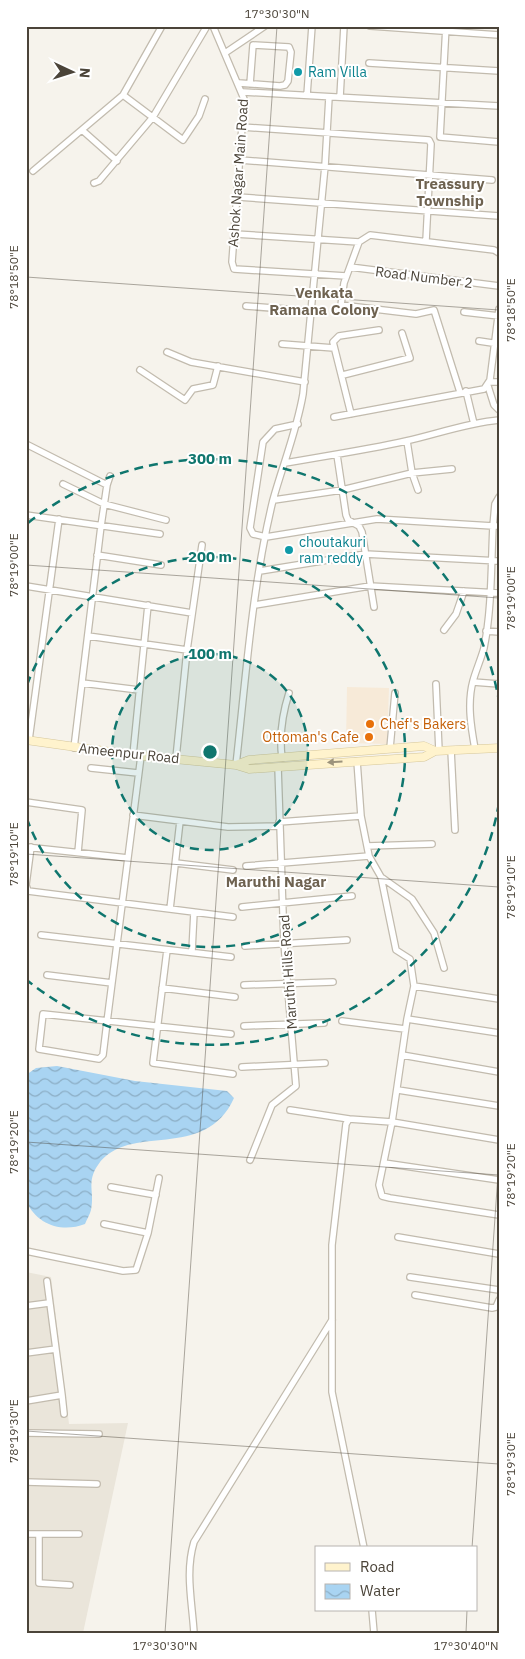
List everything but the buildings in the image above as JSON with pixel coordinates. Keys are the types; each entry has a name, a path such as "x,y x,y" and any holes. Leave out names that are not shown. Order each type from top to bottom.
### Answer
{"street":[{"path":"33,171 123,95 162,26"},
{"path":"94,182 99,182 154,118 207,26"},
{"name":"Ashok Nagar Main Road","path":"213,26 243,92 238,197 232,267 237,271 313,275"},
{"path":"225,53 265,26"},
{"path":"307,96 312,26"},
{"path":"340,97 344,26"},
{"path":"370,26 445,29 499,35"},
{"path":"445,29 440,138 499,142"},
{"path":"239,83 250,84 280,86 287,84 291,52 289,48 254,45 250,84"},
{"path":"369,63 499,71"},
{"path":"243,92 499,106"},
{"path":"123,95 183,140 199,116 205,99"},
{"path":"329,97 325,166 313,275 305,382 298,424 274,500 266,537 255,605 236,765 249,769 384,759 424,758 437,751 436,684"},
{"path":"242,127 429,140 432,144 426,241"},
{"path":"82,130 117,161"},
{"path":"240,160 492,180"},
{"path":"238,197 499,216"},
{"path":"235,234 359,242"},
{"path":"474,424 434,310 416,314 343,305 341,302 346,276 359,242 370,235 494,250 499,253"},
{"name":"Road Number 2","path":"350,267 499,286"},
{"path":"313,275 346,276"},
{"path":"246,306 311,311"},
{"path":"464,312 498,314 496,344 489,384 494,405 499,410"},
{"path":"351,414 343,375 333,342 339,336 379,330"},
{"path":"343,375 410,358 402,333"},
{"path":"479,342 496,344"},
{"path":"282,344 334,348"},
{"path":"167,352 186,361 305,382"},
{"path":"140,370 185,400 193,389 213,385 218,366"},
{"path":"334,417 463,392 499,382"},
{"path":"285,463 407,441 474,424 499,420"},
{"path":"298,424 275,429 262,442 250,528 253,534 266,537 377,519 496,526"},
{"path":"407,441 412,473 418,490"},
{"path":"26,444 107,484"},
{"path":"337,454 346,515 351,522 359,526 374,607"},
{"path":"274,500 342,490 412,473 452,469"},
{"path":"74,748 100,526 110,476"},
{"path":"62,484 104,504 166,520"},
{"path":"475,749 471,726 472,682 484,648 496,526 495,504 499,496"},
{"path":"26,515 160,534"},
{"path":"28,740 60,519"},
{"path":"176,758 187,650 202,545"},
{"path":"260,571 365,554 499,561"},
{"path":"97,555 161,565"},
{"path":"26,586 192,613"},
{"path":"255,605 370,586 499,593"},
{"path":"444,630 456,614 464,591"},
{"path":"148,605 140,690 138,773 128,858 122,902 107,1021 103,1055 99,1059 38,1049 43,1014 107,1021 231,1034"},
{"path":"486,631 499,632"},
{"path":"88,636 187,650"},
{"path":"472,682 499,684"},
{"path":"82,683 140,690"},
{"path":"282,758 280,742 282,723 289,693"},
{"path":"384,759 395,693"},
{"name":"Ameenpur Road","path":"28,740 74,748 236,765 249,760 387,748 424,746 437,751 499,748"},
{"path":"451,750 455,830"},
{"path":"357,761 361,816 369,856 381,877 396,950 410,959 414,986 406,1020 398,1090 379,1185 382,1196 499,1215"},
{"name":"Maruthi Hills Road","path":"250,1160 272,1105 296,1086 289,984 284,943 278,767"},
{"path":"91,768 138,773"},
{"path":"26,802 82,810 78,852"},
{"path":"133,815 228,827 361,816"},
{"path":"170,908 180,820"},
{"path":"367,846 432,844"},
{"path":"128,858 29,847 27,891 233,917"},
{"path":"246,866 369,856"},
{"path":"176,863 233,870"},
{"path":"381,877 412,899 434,933 444,968"},
{"path":"242,907 352,896"},
{"path":"192,952 194,912"},
{"path":"41,934 231,957"},
{"path":"245,946 347,940"},
{"path":"167,950 152,1062 154,1065 233,1074"},
{"path":"48,975 112,983"},
{"path":"244,985 333,982"},
{"path":"414,986 499,999"},
{"path":"162,988 235,997"},
{"path":"406,1020 499,1033"},
{"path":"342,1021 405,1028"},
{"path":"244,1026 324,1023"},
{"path":"402,1055 499,1072"},
{"path":"242,1067 325,1063"},
{"path":"398,1090 499,1106"},
{"path":"290,1110 349,1119 392,1122 499,1140"},
{"path":"349,1119 346,1124 332,1245 332,1392 364,1546"},
{"path":"384,1163 499,1180"},
{"path":"26,1251 132,1272 138,1267 148,1233 159,1178"},
{"path":"111,1186 156,1195"},
{"path":"104,1224 148,1233"},
{"path":"398,1238 499,1254"},
{"path":"410,1277 499,1290"},
{"path":"47,1282 64,1414"},
{"path":"415,1295 492,1308 496,1307 499,1300"},
{"path":"26,1306 49,1302"},
{"path":"194,1633 188,1563 194,1542 332,1320"},
{"path":"26,1353 56,1349"},
{"path":"26,1400 62,1395"},
{"path":"26,1434 99,1434"},
{"path":"26,1482 98,1484"},
{"path":"26,1534 79,1534"},
{"path":"39,1534 39,1583 70,1585"},
{"path":"372,1612 374,1633"}],"shaded area":[{"path":"347,687 389,688 387,744 346,743"},
{"path":"26,1272 51,1277 69,1424 128,1423 83,1633 26,1633"}],"water":[{"path":"57,1066 135,1081 227,1091 234,1098 221,1118 205,1130 186,1136 128,1145 111,1152 94,1171 92,1177 91,1210 85,1224 68,1228 59,1227 43,1221 26,1201 26,1075 36,1068"}],"place":[{"name":"Ram Villa","path":"298,72"},
{"name":"choutakuri ram reddy","path":"289,550"},
{"name":"Chef's Bakers","path":"370,724"},
{"name":"Ottoman's Cafe","path":"369,737"}],"district":[{"name":"Treassury Township","path":"450,192"},
{"name":"Venkata Ramana Colony","path":"324,300"},
{"name":"Maruthi Nagar","path":"276,881"}]}
